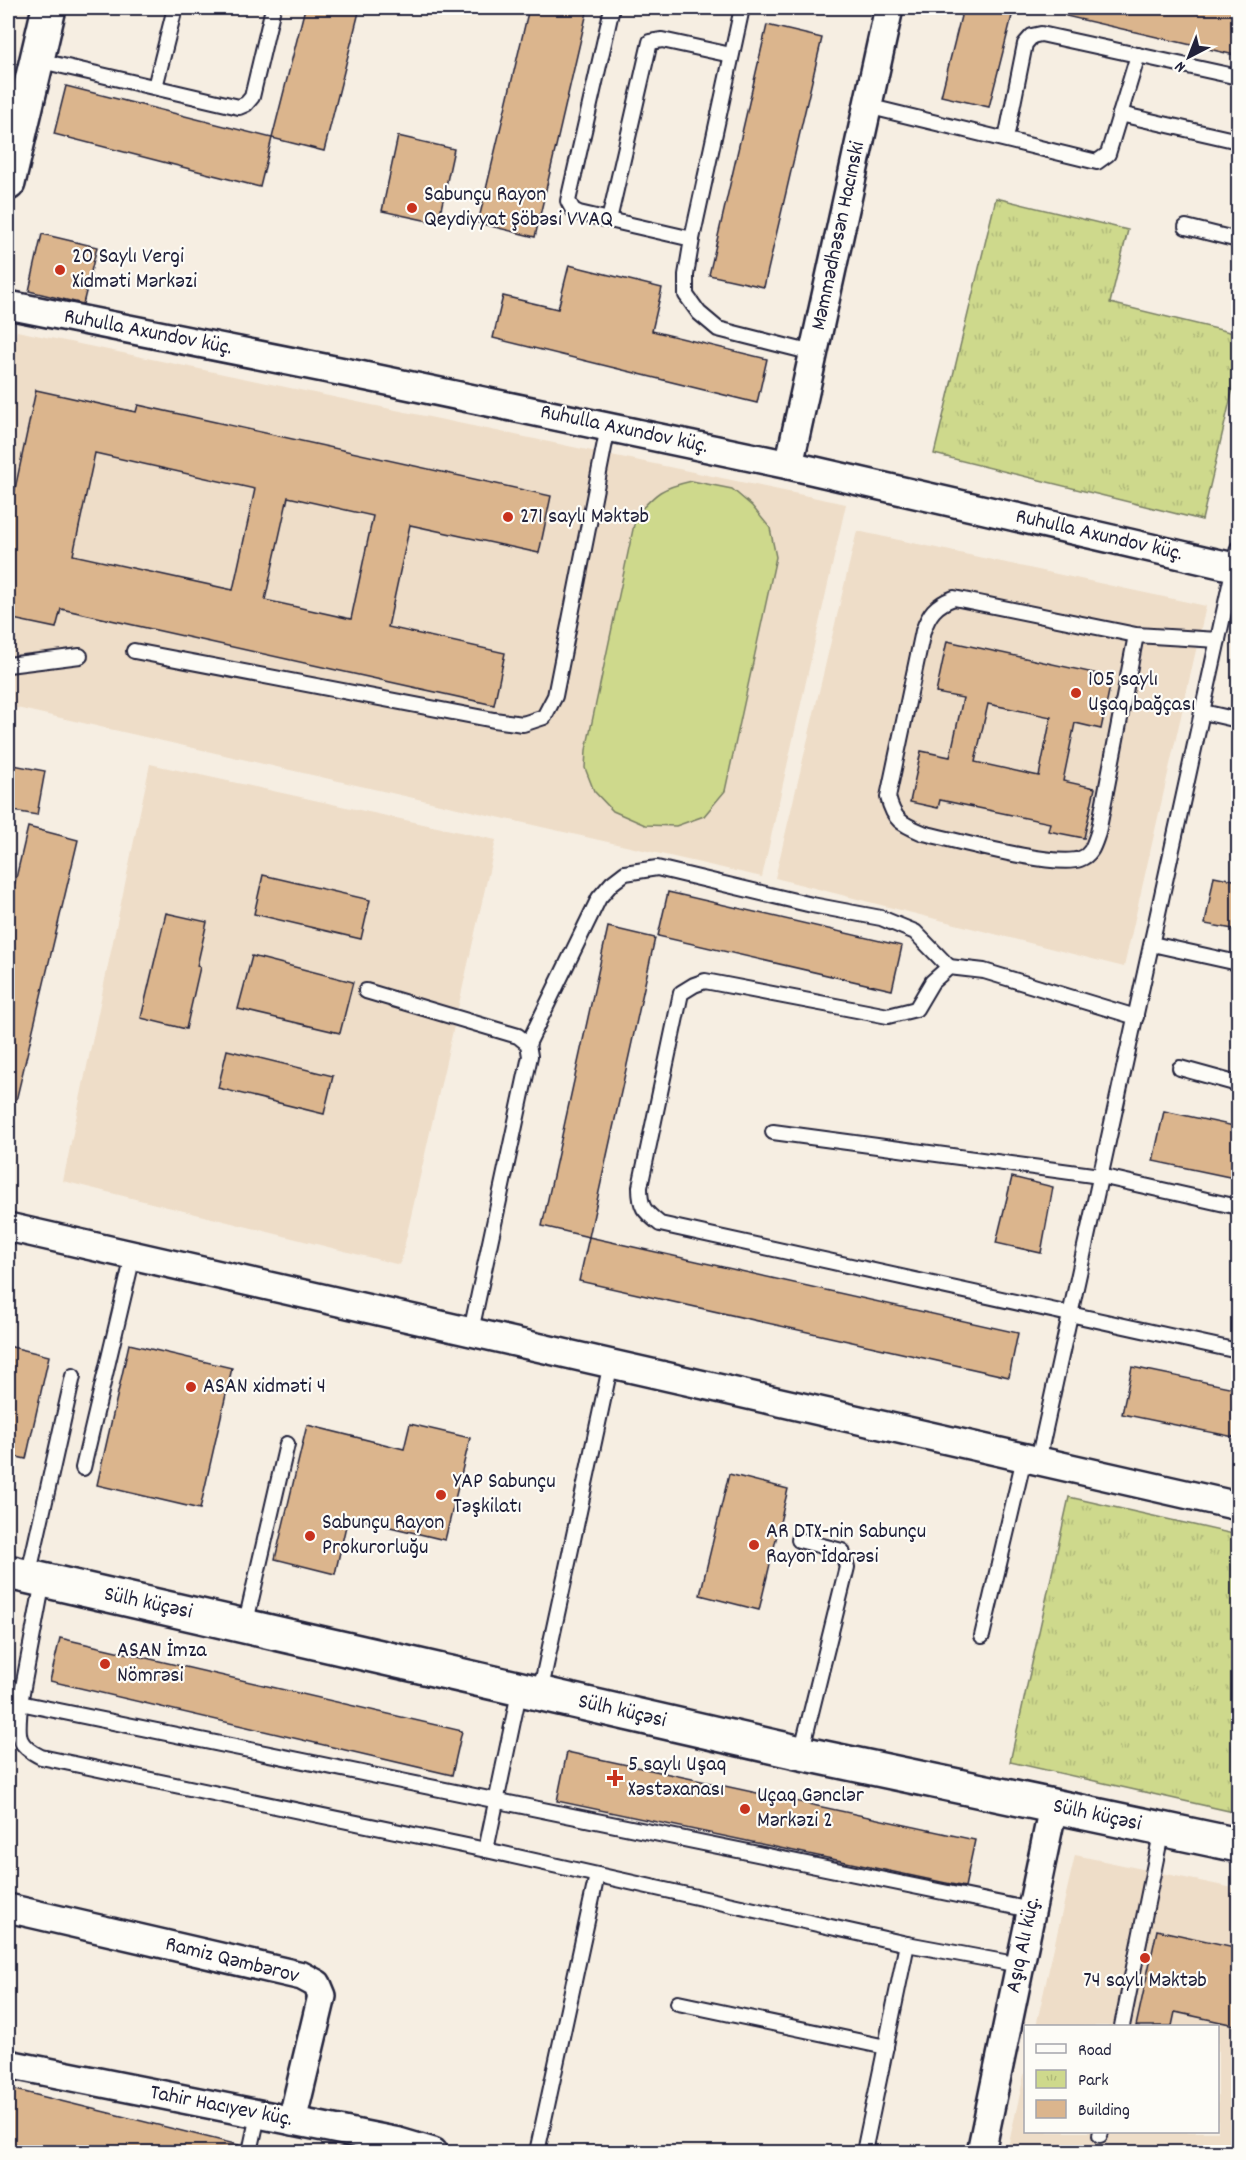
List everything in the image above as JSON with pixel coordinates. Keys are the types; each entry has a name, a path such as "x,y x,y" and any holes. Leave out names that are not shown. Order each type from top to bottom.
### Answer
{"street":[{"path":"8,183 49,8"},
{"name":"Məmmədhəsən Hacınski","path":"789,465 889,8"},
{"name":"Ruhulla Axundov küç.","path":"8,305 608,427 1237,561"},
{"path":"8,1227 1239,1506"},
{"name":"Sülh küçəsi","path":"26,1577 801,1753 1239,1845"},
{"name":"Aşıq Alı küç.","path":"981,2152 1053,1807"},
{"name":"Ramiz Qəmbərov","path":"8,1908 302,1976 317,1984 321,1996 292,2121"},
{"name":"Tahir Hacıyev küç.","path":"8,2064 399,2142 433,2152"}],"lane":[{"path":"155,87 175,8"},
{"path":"37,60 239,107 246,104 252,97 273,8"},
{"path":"612,8 568,201 573,210 579,213 692,239"},
{"path":"742,8 692,239 686,275 686,295 699,313 718,328 813,353"},
{"path":"1006,139 1025,44 1032,36 1041,34 1239,77"},
{"path":"609,220 650,42 662,40 731,55"},
{"path":"867,106 1097,162 1108,154 1138,55"},
{"path":"1120,114 1239,141"},
{"path":"1186,227 1239,240"},
{"path":"134,651 494,720 523,724 544,717 555,696 608,427"},
{"path":"982,1636 1070,1314 1237,561"},
{"path":"1136,634 1098,833 1091,853 1079,859 1054,861 923,833 905,826 892,813 888,797 923,632 928,615 940,603 954,598 1136,634 1218,640"},
{"path":"8,665 80,656"},
{"path":"1203,712 1239,720"},
{"path":"471,1331 526,1079 530,1056 528,1044 599,898 612,882 625,873 657,868 812,905 880,918 915,932 949,968 984,971 1136,1017"},
{"path":"1152,944 1239,963"},
{"path":"949,968 932,982 916,1009 888,1016 705,981 681,993 640,1187 640,1203 649,1215 660,1224 1239,1351"},
{"path":"366,991 518,1036 528,1044"},
{"path":"1180,1068 1239,1084"},
{"path":"773,1132 1100,1176 1239,1207"},
{"path":"83,1468 133,1256"},
{"path":"486,1850 497,1800 530,1690 611,1363"},
{"path":"74,1376 26,1577 14,1702 19,1739 27,1750 41,1757 486,1850 908,1944 1020,1965"},
{"path":"245,1626 287,1444"},
{"path":"799,1540 842,1551 847,1567 801,1753"},
{"path":"14,1702 1031,1910"},
{"path":"1122,2025 1162,1829"},
{"path":"537,2152 597,1875"},
{"path":"864,2152 908,1944"},
{"path":"678,2003 886,2047"},
{"path":"250,2152 258,2115"}],"shaded area":[{"path":"17,331 846,504 762,877 8,706 8,373"},
{"path":"857,531 1206,606 1124,967 775,878"},
{"path":"150,764 496,840 400,1265 63,1181"},
{"name":"74 saylı Məktəb","path":"1075,1855 1238,1889 1238,2152 1007,2152 1024,2076 1024,2133 1219,2133 1219,2025 1036,2025"}],"green space":[{"path":"996,198 1128,230 1110,303 1238,334 1238,367 1202,520 934,454"},
{"path":"692,481 732,489 752,506 770,528 776,557 725,791 704,816 676,826 645,825 613,811 594,791 585,768 586,750 636,515 660,492"},
{"path":"1069,1497 1238,1535 1238,1813 1010,1762"}],"building":[{"path":"305,8 360,8 324,151 272,138"},
{"path":"529,8 588,8 535,237 478,223"},
{"path":"963,8 1014,8 989,107 941,96"},
{"path":"1067,8 1239,8 1239,56 1066,16"},
{"path":"767,25 822,38 764,287 709,275"},
{"path":"66,86 272,138 260,187 54,134"},
{"path":"398,136 454,149 438,223 382,211"},
{"path":"42,234 97,247 83,304 29,291"},
{"path":"569,265 662,288 652,331 767,359 757,403 493,338 503,296 558,309"},
{"path":"36,390 136,412 138,405 551,496 539,553 410,525 388,627 505,653 494,705 61,609 56,628 8,618 8,522","holes":["95,453 255,489 233,590 73,555","288,497 373,516 351,619 265,600"]},
{"path":"947,641 1112,677 1101,729 1075,723 1063,781 1095,788 1084,838 1048,831 1050,823 940,800 938,808 910,802 921,751 950,757 963,698 936,693","holes":["988,704 1051,717 1039,776 975,762"]},
{"path":"8,764 45,771 37,815 8,810"},
{"path":"28,827 78,840 16,1101 8,1100 8,912"},
{"path":"263,875 370,900 361,939 254,914"},
{"path":"1214,876 1239,881 1239,930 1205,924"},
{"path":"668,892 902,946 892,990 658,936"},
{"path":"166,913 207,922 186,1029 141,1018"},
{"path":"608,927 655,938 589,1237 542,1226"},
{"path":"252,956 353,982 340,1033 238,1009"},
{"path":"227,1050 333,1076 324,1114 218,1088"},
{"path":"1164,1111 1239,1127 1239,1179 1153,1161"},
{"path":"1012,1177 1053,1187 1041,1253 996,1243"},
{"path":"589,1237 1018,1333 1009,1377 579,1281"},
{"path":"129,1344 232,1368 200,1509 97,1485"},
{"path":"8,1346 49,1356 26,1459 8,1455"},
{"path":"1132,1367 1239,1389 1239,1438 1122,1414"},
{"path":"410,1424 470,1438 445,1540 348,1517 335,1574 275,1559 307,1425 404,1449"},
{"path":"729,1474 788,1489 759,1610 700,1595"},
{"path":"60,1638 462,1731 452,1775 50,1681"},
{"path":"567,1752 975,1840 965,1887 557,1801"},
{"path":"1157,1930 1239,1948 1239,2026 1175,2012 1172,2025 1136,2025"},
{"path":"8,2088 239,2145 238,2152 8,2152"}],"place":[{"name":"Sabunçu Rayon Qeydiyyat Şöbəsi VVAQ","path":"412,208"},
{"name":"20 Saylı Vergi Xidməti Mərkəzi","path":"60,270"},
{"name":"271 saylı Məktəb","path":"508,517"},
{"name":"105 saylı Uşaq bağçası","path":"1076,693"},
{"name":"ASAN xidməti 4","path":"191,1387"},
{"name":"YAP Sabunçu Təşkilatı","path":"441,1495"},
{"name":"Sabunçu Rayon Prokurorluğu","path":"310,1536"},
{"name":"AR DTX-nin Sabunçu Rayon İdarəsi","path":"754,1545"},
{"name":"ASAN İmza Nömrəsi","path":"105,1664"},
{"name":"5 saylı Uşaq Xəstəxanası","path":"615,1778"},
{"name":"Uçaq Gənclər Mərkəzi 2","path":"745,1809"},
{"name":"74 saylı Məktəb","path":"1145,1958"}]}
